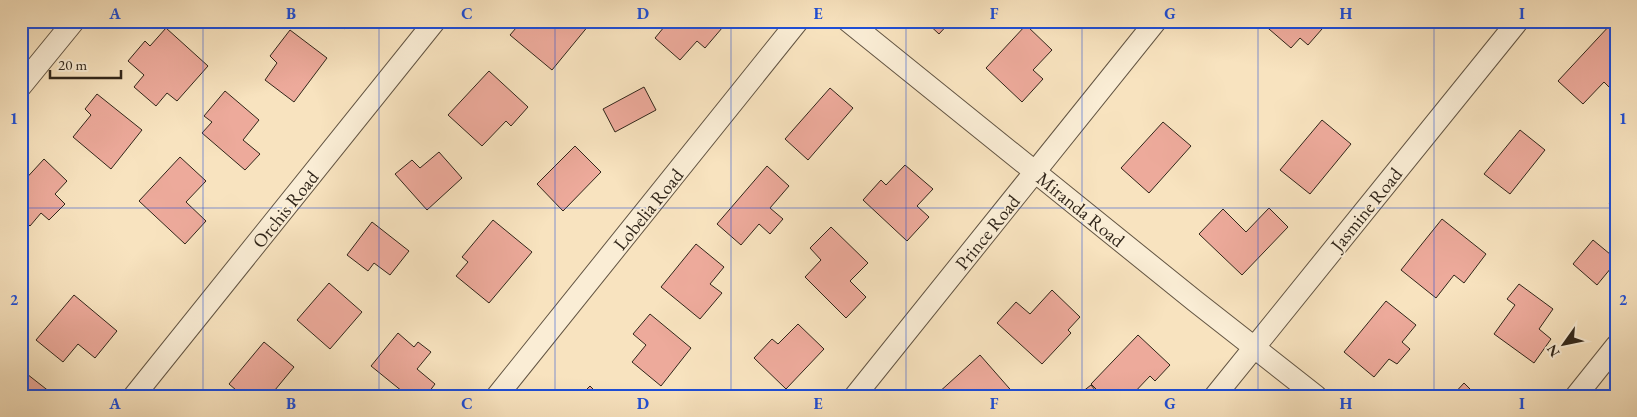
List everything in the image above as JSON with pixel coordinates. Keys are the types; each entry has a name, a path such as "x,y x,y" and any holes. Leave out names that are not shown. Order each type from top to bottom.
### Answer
{"street":[{"path":"21,86 74,21"},
{"name":"Orchis Road","path":"134,396 435,21"},
{"name":"Lobelia Road","path":"497,396 798,21"},
{"name":"Miranda Road","path":"848,21 1195,301 1316,396"},
{"name":"Prince Road","path":"855,396 1156,21"},
{"name":"Jasmine Road","path":"1215,396 1518,21"},
{"path":"1576,396 1616,346"}],"building":[{"path":"194,21 208,21 201,28"},
{"path":"336,21 352,21 345,29"},
{"path":"522,21 536,21 538,23 540,21 585,21 589,25 552,70 510,35"},
{"path":"669,21 728,21 705,48 697,41 680,60 655,38"},
{"path":"925,21 951,21 939,34"},
{"path":"1263,21 1329,21 1308,45 1300,38 1291,48 1262,23"},
{"path":"1611,24 1616,28 1616,60 1613,64 1616,67 1616,89 1613,91 1604,82 1583,104 1558,81"},
{"path":"1026,25 1052,50 1033,70 1043,79 1022,102 986,68"},
{"path":"166,28 208,66 177,101 167,93 156,106 134,87 144,75 128,61 145,41 150,46"},
{"path":"290,30 327,58 294,102 265,80 277,63 270,56"},
{"path":"489,71 528,107 511,126 506,121 482,146 448,115"},
{"path":"644,87 656,110 615,132 603,109"},
{"path":"830,88 853,108 808,160 785,139"},
{"path":"225,91 259,120 243,140 260,154 245,170 202,133 212,122 204,116"},
{"path":"97,94 142,130 111,169 73,137 91,115 85,109"},
{"path":"1322,120 1351,144 1310,194 1280,170"},
{"path":"1163,122 1191,146 1149,193 1121,168"},
{"path":"1520,130 1545,150 1510,194 1484,174"},
{"path":"575,146 601,172 563,211 537,184"},
{"path":"439,152 462,178 427,210 395,174 412,160 420,168"},
{"path":"180,157 206,181 186,202 206,221 185,244 139,201"},
{"path":"44,159 67,181 55,194 65,204 49,220 41,213 30,226 21,218 21,184"},
{"path":"905,165 933,189 917,206 929,217 907,241 863,200 881,180 886,185"},
{"path":"767,166 789,186 770,208 783,219 770,234 759,224 741,245 717,224"},
{"path":"1616,195 1616,209 1609,204"},
{"path":"1269,208 1288,227 1242,275 1199,234 1223,209 1246,232"},
{"path":"1442,219 1486,254 1464,283 1454,275 1436,298 1401,270"},
{"path":"493,220 532,252 489,303 456,276 468,262 462,257"},
{"path":"372,222 409,251 390,275 374,263 368,271 347,255"},
{"path":"831,227 868,263 850,281 866,297 846,318 805,277 821,260 810,248"},
{"path":"1593,240 1616,259 1616,262 1597,285 1573,264"},
{"path":"696,244 724,267 710,284 722,293 700,319 661,287"},
{"path":"329,283 362,312 330,349 297,320"},
{"path":"1519,284 1553,309 1539,329 1551,339 1534,363 1494,334 1515,305 1507,299"},
{"path":"1052,290 1080,317 1068,330 1071,333 1042,364 997,323 1016,302 1030,314"},
{"path":"74,295 117,331 95,358 78,344 63,362 36,340"},
{"path":"1386,301 1416,325 1402,342 1410,349 1397,364 1389,359 1374,377 1344,352"},
{"path":"650,314 691,348 661,386 632,362 646,345 633,334"},
{"path":"798,324 824,349 786,389 754,358 772,339 778,344"},
{"path":"398,333 414,347 418,342 431,352 417,369 435,384 426,396 408,396 371,366"},
{"path":"1138,335 1170,365 1155,381 1150,376 1131,396 1103,396 1091,384"},
{"path":"264,342 294,367 270,396 243,396 229,384"},
{"path":"980,355 1016,396 939,396 937,394"},
{"path":"27,374 55,396 21,396 21,381"},
{"path":"1464,383 1477,396 1452,396"},
{"path":"1091,385 1100,396 1077,396"},
{"path":"590,386 600,396 580,396"}]}
